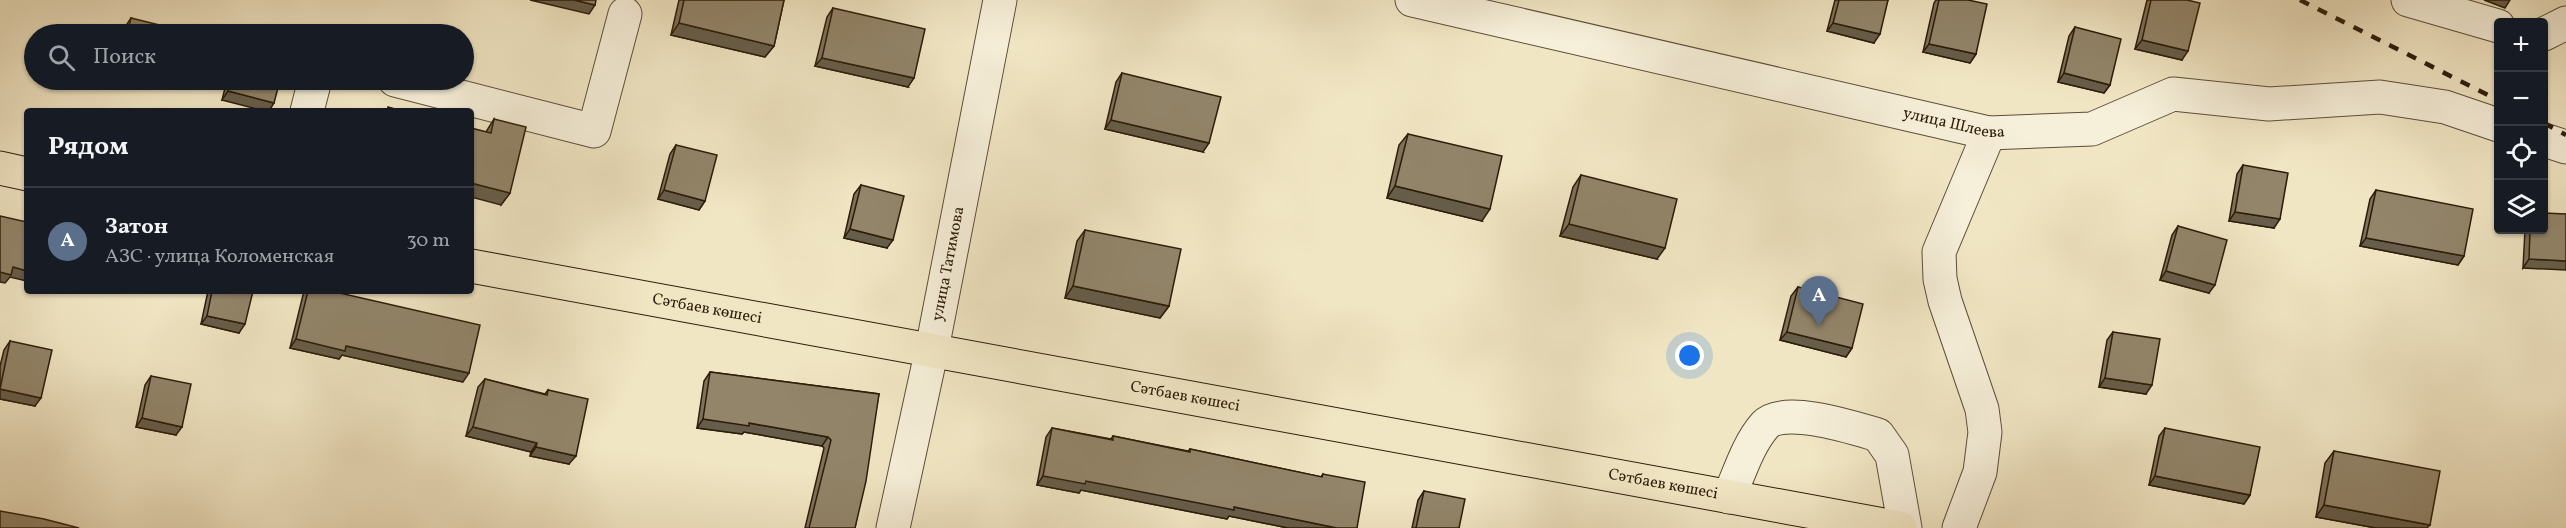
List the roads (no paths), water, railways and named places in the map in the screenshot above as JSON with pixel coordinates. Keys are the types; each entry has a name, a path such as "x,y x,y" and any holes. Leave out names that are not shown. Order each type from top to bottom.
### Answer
{"main road":[{"path":"0,168 24,173"},
{"name":"Сәтбаев көшесі","path":"474,267 1900,528"}],"street":[{"name":"улица Татимова","path":"893,528 932,349 1000,0"},
{"name":"улица Шлеева","path":"1412,0 1989,133 2092,129 2173,94 2269,104 2380,97 2445,107 2494,123"},
{"path":"2408,0 2494,25"},
{"path":"434,90 594,131 625,14"},
{"path":"2548,32 2566,23"},
{"path":"308,108 312,90"},
{"path":"1959,528 1980,472 1985,432 1982,410 1945,301 1940,279 1939,252 1989,133"},
{"path":"2548,141 2566,147"},
{"path":"1729,497 1754,442 1766,424 1782,416 1802,418 1878,435 1892,455 1905,528"}],"railway":[{"path":"2300,0 2494,98"},
{"path":"2548,125 2566,135"}],"place":[{"name":"Затон","path":"1819,326"}]}
